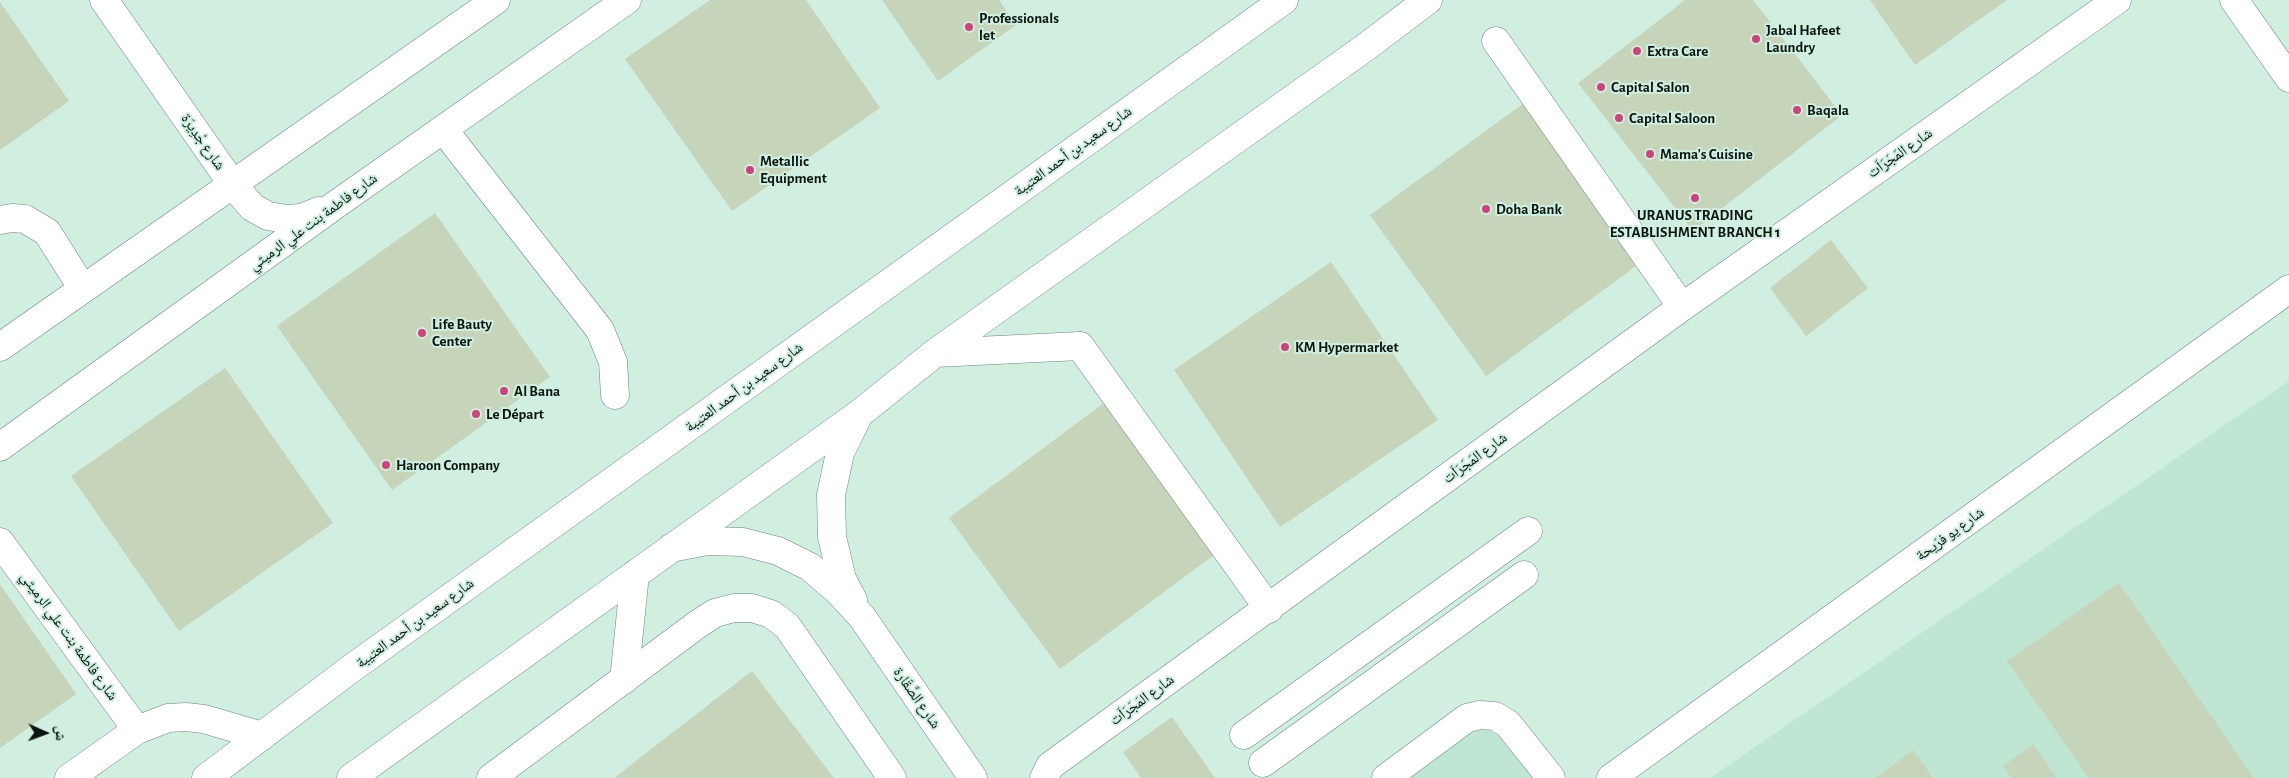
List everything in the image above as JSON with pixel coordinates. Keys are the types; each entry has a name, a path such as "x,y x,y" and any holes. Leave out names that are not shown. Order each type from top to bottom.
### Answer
{"main road":[{"name":"شارع جْدِيرَة","path":"104,0 233,185 252,207 268,216 286,219 301,218 338,203"},
{"path":"0,347 496,0"},
{"name":"شارع فاطمة بنت علي الرميثي","path":"0,447 443,128 627,0"},
{"name":"شارع سعيد بن أحمد العتيبة","path":"206,778 360,662 1284,0"},
{"path":"351,778 859,414 935,353 1366,47 1428,0"},
{"name":"شارع المَجَرَاَت","path":"1044,778 1050,766 1269,609 1682,307 2117,0"},
{"path":"2234,0 2289,78"},
{"path":"1496,41 1682,307"},
{"path":"443,128 600,330 613,362 616,378 615,396"},
{"path":"0,220 12,218 25,220 47,232 83,289"},
{"name":"شارع يو فرَيحة","path":"1611,778 2289,289"},
{"path":"935,353 1080,346 1269,609"},
{"name":"شارع الصَّقّارة","path":"859,414 840,453 832,495 832,537 842,579 862,617 973,778"},
{"path":"1244,735 1528,531"},
{"name":"شارع الصَّقّارة","path":"671,548 707,541 743,542 778,551 810,567 842,595 862,617"},
{"name":"شارع فاطمة بنت علي الرميثي","path":"0,542 137,730"},
{"path":"624,680 635,574"},
{"path":"1263,763 1524,575"},
{"path":"491,778 714,613 734,608 752,608 771,614 787,626 892,778"},
{"path":"1386,778 1466,718 1480,715 1495,716 1508,724 1551,778"},
{"path":"69,778 137,730 168,718 186,716 204,719 262,736"}],"shaded area":[{"path":"2289,381 2289,778 1710,778"},
{"path":"1489,707 1545,778 1381,778"}],"building":[{"path":"710,0 806,0 880,108 732,211 625,59"},
{"path":"882,0 999,0 1016,25 938,81"},
{"path":"1685,0 1753,0 1842,115 1693,231 1578,83"},
{"path":"1870,0 2007,0 1915,65"},
{"path":"0,2 69,101 0,150"},
{"path":"1531,98 1647,258 1486,376 1370,215"},
{"path":"435,213 550,377 392,490 277,326"},
{"path":"1831,240 1868,288 1806,336 1770,288"},
{"path":"1331,262 1438,420 1280,527 1174,370"},
{"path":"225,368 333,523 179,631 71,476"},
{"path":"1104,403 1214,555 1060,669 949,518"},
{"path":"2119,583 2254,778 2089,778 2007,661"},
{"path":"0,584 76,694 0,748"},
{"path":"752,671 834,778 614,778"},
{"path":"1172,717 1215,778 1141,778 1123,752"},
{"path":"2033,744 2057,778 2011,778 2003,766"},
{"path":"1913,750 1933,778 1875,778"}],"place":[{"name":"Professionals let","path":"969,27"},
{"name":"Jabal Hafeet Laundry","path":"1756,39"},
{"name":"Extra Care","path":"1637,51"},
{"name":"Capital Salon","path":"1601,87"},
{"name":"Baqala","path":"1797,110"},
{"name":"Capital Saloon","path":"1619,118"},
{"name":"Mama's Cuisine","path":"1650,154"},
{"name":"Metallic Equipment","path":"750,170"},
{"name":"URANUS TRADING ESTABLISHMENT BRANCH 1","path":"1695,198"},
{"name":"Doha Bank","path":"1486,209"},
{"name":"Life Bauty Center","path":"422,333"},
{"name":"KM Hypermarket","path":"1285,347"},
{"name":"Al Bana","path":"504,391"},
{"name":"Le Départ","path":"476,414"},
{"name":"Haroon Company","path":"386,465"}]}
